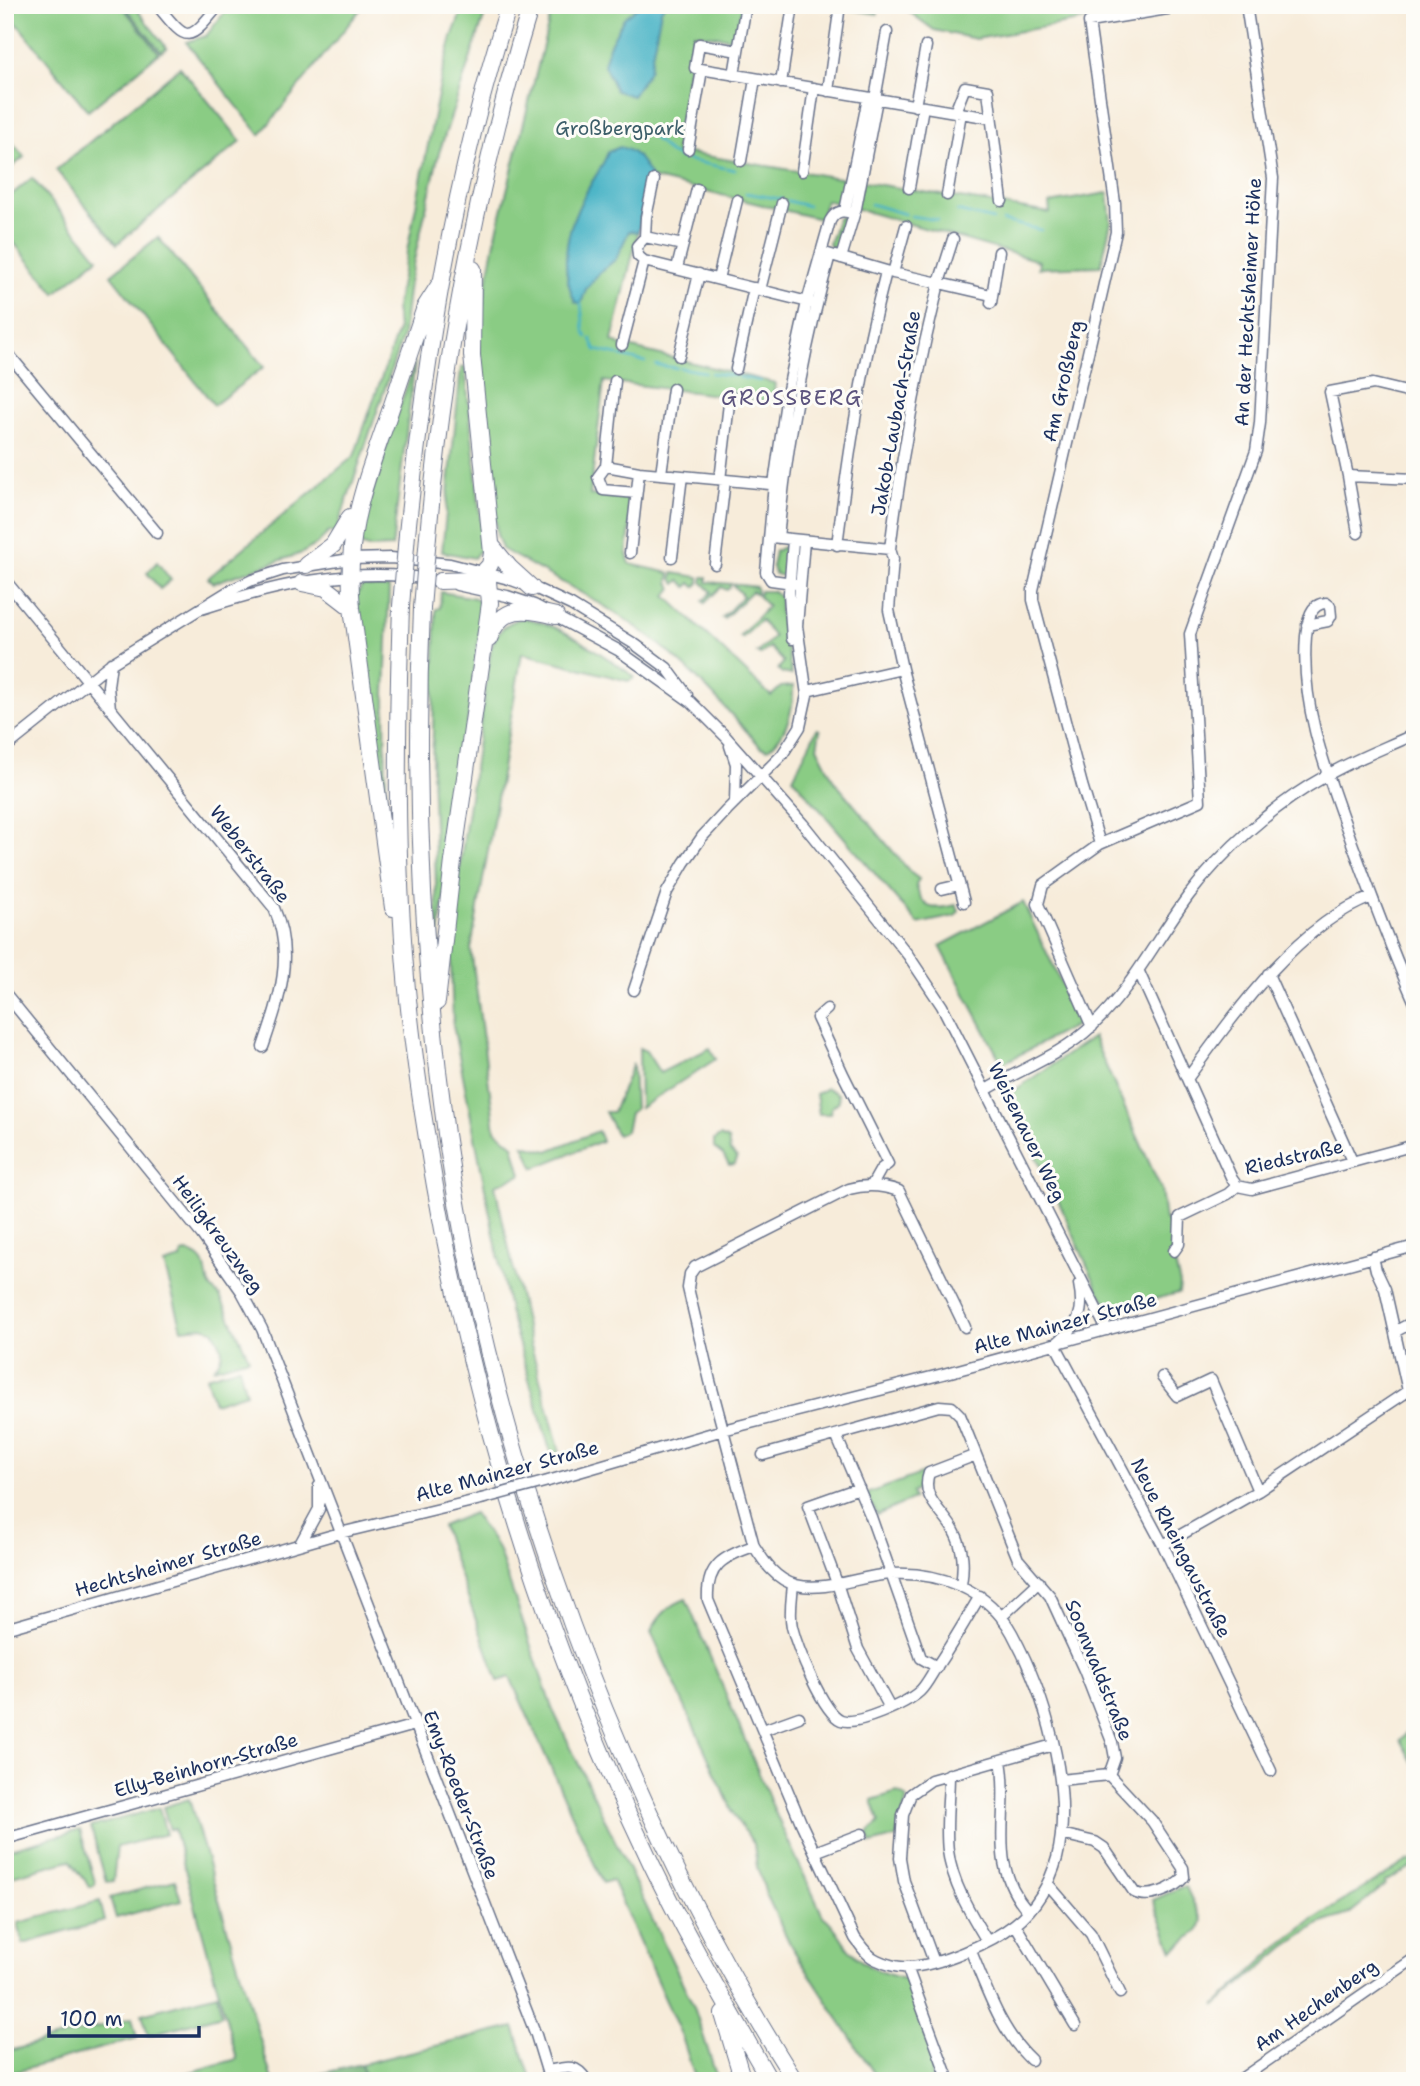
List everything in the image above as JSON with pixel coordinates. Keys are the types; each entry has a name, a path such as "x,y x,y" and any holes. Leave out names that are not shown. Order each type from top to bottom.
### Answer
{"highway":[{"path":"406,979 397,802 401,606 407,534 423,395 441,282 481,97 509,5"},
{"path":"531,5 501,110 476,213 442,403 428,536 419,686 420,827 422,894 434,1036 449,1150 478,1300 509,1427 561,1592 617,1738 641,1792 734,1982 795,2081"},
{"path":"440,581 471,581 478,578 491,563 492,546 472,355 476,213"},
{"path":"441,282 425,307 362,493 354,522 350,577 388,880 406,979 426,1136 444,1238 474,1376 517,1525 565,1666 651,1863 707,1972 770,2081"},
{"path":"306,565 337,540 362,493"},
{"path":"492,546 510,568 533,587"},
{"path":"434,1036 453,861 484,655 490,593 484,572"},
{"path":"302,583 326,588 352,608"},
{"path":"484,655 495,626 509,613 530,610 556,616"},
{"path":"707,1972 729,2030 743,2081"}],"street":[{"path":"157,5 180,32 187,34 197,32 219,5"},
{"path":"734,75 746,5"},
{"path":"781,83 793,5"},
{"name":"Am Großberg","path":"1100,844 1033,600 1116,232 1115,203 1089,22 1191,5"},
{"name":"An der Hechtsheimer Höhe","path":"1100,844 1200,801 1191,634 1256,451 1260,423 1273,178 1246,5"},
{"path":"828,91 839,12"},
{"path":"795,584 771,580 767,575 793,394 812,303 850,212 887,33"},
{"path":"738,51 699,44 695,68 991,118"},
{"path":"908,188 926,46"},
{"path":"688,149 702,69"},
{"path":"741,161 755,79"},
{"path":"947,195 958,113 965,87 988,91 1002,201"},
{"path":"802,171 814,89"},
{"path":"654,180 645,237 636,246 638,256 644,261 812,303"},
{"path":"677,268 697,190"},
{"path":"718,279 737,200"},
{"path":"736,369 782,203"},
{"path":"831,255 833,215 850,212"},
{"name":"Jakob-Laubach-Straße","path":"837,545 855,407 868,342 905,226"},
{"path":"645,237 683,245"},
{"name":"Jakob-Laubach-Straße","path":"953,239 939,283 910,415 890,549 893,559 889,610 964,902"},
{"path":"831,255 991,299 999,252"},
{"path":"622,345 644,261"},
{"path":"679,356 699,274"},
{"path":"5,350 157,533"},
{"path":"615,380 606,466 598,477 603,490 636,493"},
{"path":"1358,533 1330,392 1373,384 1415,394"},
{"path":"661,473 673,389"},
{"path":"715,564 730,395"},
{"path":"606,466 639,472 778,484"},
{"path":"630,553 639,472"},
{"path":"672,556 682,476"},
{"path":"1348,476 1415,478"},
{"path":"774,537 890,549"},
{"path":"634,990 667,892 684,863 702,837 782,755 794,739 803,716 806,685 791,636 799,541"},
{"path":"5,748 87,680 168,626 252,580 306,565 350,559 412,560 484,572 533,587 571,605 636,645 667,668 691,702"},
{"path":"201,609 302,583 350,577 403,577 440,581 534,605 618,650 691,702"},
{"name":"Weberstraße","path":"5,580 274,908 284,937 284,977 263,1047"},
{"path":"1307,625 1304,659 1312,721 1328,774 1389,944 1415,1003"},
{"path":"110,709 108,686 111,663"},
{"path":"806,685 902,669"},
{"name":"Weisenauer Weg","path":"691,702 726,737 828,855 908,955 942,1006 1107,1330"},
{"path":"986,1090 1063,1048 1092,1027 1139,972 1188,896 1206,874 1249,832 1311,784 1415,734"},
{"path":"726,737 736,764 734,802"},
{"path":"1092,1027 1038,904 1042,885 1100,844"},
{"path":"942,889 959,885"},
{"path":"1187,1079 1227,1023 1268,974 1311,935 1350,905 1372,897"},
{"path":"1139,972 1237,1186"},
{"path":"1268,974 1352,1161"},
{"name":"Heiligkreuzweg","path":"5,993 202,1235 242,1292 271,1348 340,1533"},
{"path":"754,1546 725,1558 715,1567 709,1581 708,1600 815,1852 846,1921 865,1952 875,1960 907,1967 934,1962 970,1949 1015,1924 1048,1884 1057,1858 1063,1809 1053,1745 1022,1654 1001,1617 980,1596 961,1585 935,1577 891,1574 820,1586 793,1584 775,1574 763,1562 754,1546 688,1288 690,1274 704,1261 849,1189 872,1185 881,1169 888,1164 817,1017 827,1009"},
{"name":"Riedstraße","path":"1174,1251 1179,1244 1181,1217 1228,1194 1237,1186 1252,1189 1415,1145"},
{"name":"Alte Mainzer Straße","path":"872,1185 900,1191 965,1327"},
{"name":"Alte Mainzer Straße","path":"340,1533 481,1499 723,1430 1055,1345 1415,1247"},
{"path":"1163,1545 1258,1491 1411,1391 1385,1289 1373,1257"},
{"path":"1055,1345 1080,1316 1081,1294 1076,1270"},
{"path":"1395,1331 1415,1321"},
{"name":"Neue Rheingaustraße","path":"1055,1345 1163,1545 1271,1771"},
{"path":"1162,1377 1177,1396 1211,1380 1258,1491"},
{"name":"Soonwaldstraße","path":"836,1435 940,1406 952,1407 960,1415 1018,1559 1050,1596 1084,1670 1112,1742 1115,1758 1109,1775"},
{"path":"763,1455 836,1435 859,1488 921,1658 937,1667"},
{"path":"961,1585 964,1564 962,1550 954,1531 930,1498 926,1488 929,1473 976,1455"},
{"path":"300,1544 319,1508 320,1480"},
{"path":"859,1488 808,1506 858,1649 890,1708"},
{"name":"Hechtsheimer Straße","path":"5,1629 340,1533"},
{"name":"Emy-Roeder-Straße","path":"340,1533 536,2035 549,2076 573,2067 578,2069 587,2081"},
{"path":"1001,1617 1039,1582"},
{"path":"793,1584 792,1627 813,1682 830,1712 848,1722 890,1708 919,1692 980,1596"},
{"path":"763,1730 799,1717"},
{"name":"Elly-Beinhorn-Straße","path":"5,1839 415,1725"},
{"path":"934,1962 904,1881 900,1836 903,1815 911,1794 932,1780 949,1774 1053,1745"},
{"path":"1001,1760 1004,1777 1002,1858 1016,1897 1028,1911"},
{"path":"949,1774 947,1849 966,1905 987,1941"},
{"path":"1060,1780 1109,1775 1152,1821 1183,1868 1184,1877 1177,1884 1149,1896 1139,1895 1134,1892 1104,1848 1095,1842 1061,1833"},
{"path":"815,1852 862,1834"},
{"path":"1048,1884 1091,1934 1120,1993"},
{"path":"1015,1924 1075,2025"},
{"path":"970,1949 995,2010 1018,2048 1031,2060"},
{"name":"Am Hechenberg","path":"1238,2081 1415,1958"},
{"path":"907,1967 949,2081"}],"green space":[{"path":"5,5 121,5 159,53 88,111 5,9"},
{"path":"123,5 133,5 167,48 161,52"},
{"path":"230,5 364,5 260,135 186,42 206,36"},
{"path":"464,5 488,5 439,153 409,282 403,335 335,535 330,531 317,544 302,553 213,583 208,578 354,456 398,330 396,307 442,74"},
{"name":"Großbergpark","path":"553,5 742,5 736,39 694,33 676,151 1050,213 1049,203 1108,193 1111,222 1101,266 1038,268 1039,261 826,200 820,219 651,178 612,341 775,383 773,402 604,381 590,495 633,498 627,554 630,564 670,573 669,582 672,588 666,596 771,696 781,687 793,686 792,704 785,729 768,749 761,747 662,646 575,589 502,549 497,535 477,333 497,231"},
{"path":"825,5 878,5 878,14"},
{"path":"900,5 1171,5 976,39 934,30"},
{"path":"180,67 241,141 117,244 56,170"},
{"path":"5,133 24,157 5,173"},
{"path":"32,178 98,258 55,293 5,232 5,200"},
{"path":"844,217 847,222 839,246 832,249 829,244 838,218"},
{"path":"158,237 264,367 214,405 111,275"},
{"path":"415,362 392,547 368,548 355,543 357,533"},
{"path":"465,367 484,552 479,551 474,558 442,552 461,368"},
{"path":"783,547 787,551 786,577 775,574 772,567 775,551"},
{"path":"157,562 171,580 160,589 147,573"},
{"path":"673,573 699,577 699,583 695,587 691,583 687,587 680,580 676,584 672,579"},
{"path":"703,577 707,577 707,582 730,584 730,587 727,590 721,587 705,603 703,601 712,592 702,582"},
{"path":"732,584 756,587 757,595 752,591 724,619 722,618 743,596"},
{"path":"362,586 389,588 385,695 386,825 355,592 359,592"},
{"path":"760,591 773,591 780,597 780,614 792,675 782,673 778,669 784,662 770,647 760,655 757,653 774,637 761,620 742,638 740,636 768,606 759,597"},
{"path":"441,592 475,598 483,606 438,942 432,771 436,609 440,608"},
{"path":"524,618 568,634 634,676 628,681 522,653 471,949 495,1130 513,1145 521,1175 495,1185 527,1331 560,1452 551,1454 509,1311 453,1025 451,965 454,908 491,649 503,628"},
{"path":"817,729 820,730 817,747 834,781 911,873 919,879 916,885 922,900 935,908 956,905 959,911 955,916 918,924 793,778"},
{"path":"1023,902 1080,1023 1002,1064 940,946"},
{"path":"1093,1037 1161,1189 1165,1220 1175,1225 1172,1252 1180,1284 1179,1293 1119,1308 1108,1304 1099,1292 1053,1189 1056,1186 1054,1181 1049,1183 1006,1096"},
{"path":"639,1048 646,1051 660,1073 710,1048 716,1059 640,1108"},
{"path":"633,1063 635,1109 630,1113 626,1131 617,1135 605,1112 613,1112"},
{"path":"827,1088 838,1094 839,1101 831,1108 830,1114 819,1114 816,1094"},
{"path":"598,1131 602,1141 534,1168 524,1145 548,1151"},
{"path":"720,1136 728,1140 730,1151 737,1158 735,1164 729,1165 723,1155 714,1148 714,1140"},
{"path":"182,1253 197,1256 205,1266 209,1284 220,1296 249,1358 214,1368 221,1357 222,1349 213,1330 202,1327 182,1329 164,1264 181,1259"},
{"path":"239,1367 246,1393 214,1403 206,1377"},
{"path":"923,1473 925,1485 912,1493 914,1499 877,1515 867,1496 869,1493"},
{"path":"473,1513 498,1549 552,1708 694,2007 718,2081 696,2081 682,2037 612,1880 603,1883 510,1677 498,1681 442,1526"},
{"path":"686,1599 778,1819 823,1916 863,1962 905,1979 936,2065 931,2075 933,2081 879,2081 791,1946 767,1896 757,1867 754,1844 736,1819 651,1632 665,1612"},
{"path":"1411,1728 1415,1734 1415,1767 1400,1740"},
{"path":"897,1792 907,1798 897,1837 871,1844 868,1833 879,1822 872,1800"},
{"path":"189,1799 271,2081 159,2081 237,2059 174,1829 170,1830 163,1807"},
{"path":"159,1808 166,1834 117,1847 113,1881 106,1882 91,1827"},
{"path":"80,1830 95,1882 93,1886 90,1887 70,1860 5,1878 5,1850"},
{"path":"1415,1860 1415,1865 1385,1882 1385,1885 1349,1914 1319,1924 1285,1947 1215,2006 1275,1949 1313,1920 1406,1862"},
{"path":"175,1880 181,1900 116,1918 110,1898"},
{"path":"1186,1887 1202,1921 1198,1931 1173,1951 1153,1900"},
{"path":"100,1901 105,1921 23,1944 18,1923"},
{"path":"217,1994 222,2015 148,2035 142,2014"},
{"path":"132,2018 137,2038 5,2075 5,2052"},
{"path":"514,2027 532,2081 366,2081 361,2064"},
{"path":"361,2064 366,2081 305,2081 304,2078"}],"water":[{"path":"640,5 665,5 661,10 649,71 632,96 616,91 604,65 609,46 624,18"},
{"path":"620,147 635,155 651,177 638,232 629,231 616,259 599,273 586,289 581,304 575,302 567,274 570,232 580,204 608,152"}],"waterway":[{"path":"653,137 669,153 683,159"},
{"path":"687,160 735,170"},
{"path":"746,193 781,199"},
{"path":"788,201 808,206"},
{"path":"871,204 905,214"},
{"path":"957,211 993,220"},
{"path":"911,216 938,220"},
{"path":"1003,221 1041,230"},
{"path":"581,304 587,337"},
{"path":"591,339 596,350 618,355"},
{"path":"621,356 645,362"},
{"path":"656,365 677,368"},
{"path":"681,368 705,372"},
{"path":"711,373 734,376"},
{"path":"738,377 761,381"}],"district":[{"name":"GROSSBERG","path":"792,398"}]}
